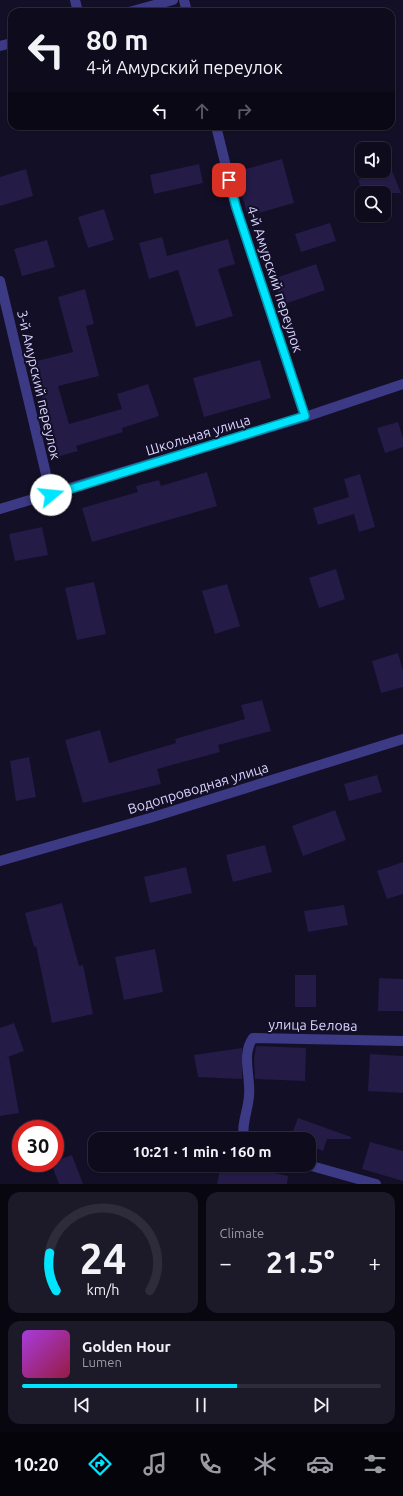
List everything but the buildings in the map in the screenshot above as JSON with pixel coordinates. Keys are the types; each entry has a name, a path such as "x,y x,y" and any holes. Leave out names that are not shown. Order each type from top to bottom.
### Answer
{"street":[{"path":"144,8 173,0"},
{"name":"4-й Амурский переулок","path":"217,130 236,207 305,416"},
{"name":"3-й Амурский переулок","path":"0,281 51,495"},
{"name":"Школьная улица","path":"0,509 51,495 403,384"},
{"name":"Водопроводная улица","path":"0,861 150,818 403,739"},
{"name":"улица Белова","path":"242,1132 249,1096 247,1055 249,1043 253,1038 403,1041"},
{"path":"316,1167 376,1184"}],"route":[{"path":"51,495 305,416 236,207 229,180"}]}
